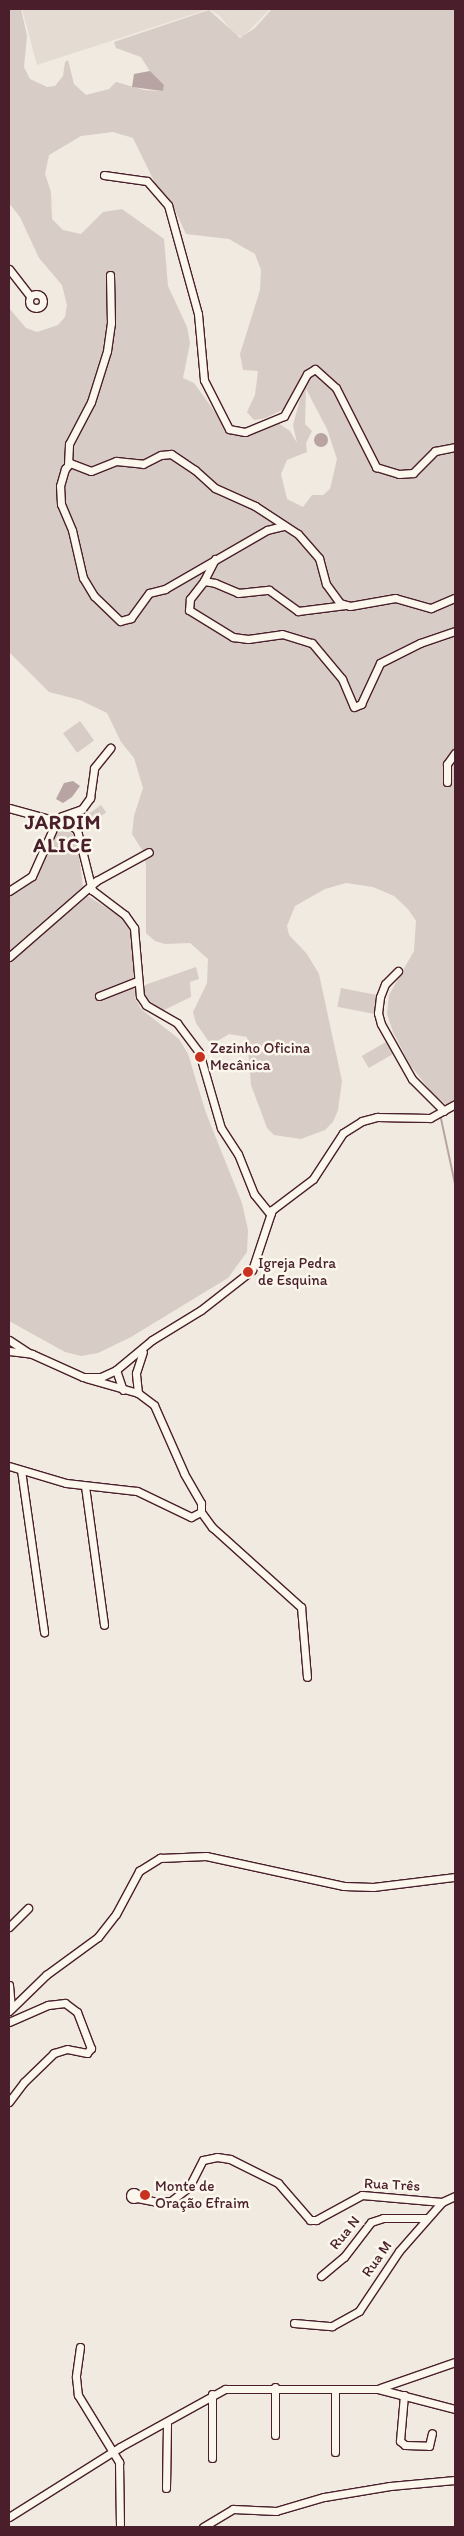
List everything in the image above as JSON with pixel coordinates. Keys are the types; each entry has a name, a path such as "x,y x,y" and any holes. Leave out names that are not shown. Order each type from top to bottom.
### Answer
{"street":[{"path":"104,175 147,181 168,204 198,314 204,380 229,429 245,432 284,416 307,374 315,369 336,388 376,467 399,474 413,473 435,451 455,447"},
{"path":"9,269 30,296"},
{"path":"110,275 108,344 91,402 68,444 68,464 60,486 61,504 72,530 80,570 94,596 114,618 128,621 149,593 165,589 267,530 283,526"},
{"path":"68,464 91,471 116,461 143,464 161,455 171,454 195,470 215,488 256,506 283,526 298,534 318,558 330,592 346,605"},
{"path":"215,559 204,581 190,599 191,612 226,635 241,639 282,634 312,643 339,675 354,708 362,704 380,663 420,643 455,631"},
{"path":"204,581 215,583 238,594 269,590 298,611 395,598 431,608 455,598"},
{"path":"9,891 32,876 56,822 62,816 82,809 90,798 94,768 110,748"},
{"path":"447,782 447,764 455,752"},
{"path":"9,808 73,826 78,832 90,886 131,923 137,940 137,981 146,1005 177,1023 199,1052 224,1133 238,1154 254,1194 270,1214"},
{"path":"9,957 90,886 149,852"},
{"path":"398,971 386,984 380,997 381,1024 412,1079 444,1111"},
{"path":"99,996 137,981"},
{"path":"86,1378 101,1377 128,1363 145,1347 227,1292 252,1270 260,1254 270,1214 313,1179 343,1133 358,1123 382,1117 426,1119 455,1104"},
{"path":"9,1340 32,1354 86,1378 138,1393 154,1405 160,1414 184,1473 201,1503 201,1512 212,1528 301,1608 307,1677"},
{"path":"138,1393 136,1373 145,1347"},
{"path":"9,1351 32,1354"},
{"path":"128,1363 136,1373"},
{"path":"116,1370 123,1390"},
{"path":"9,1466 85,1486 138,1491 191,1517 201,1512"},
{"path":"21,1470 44,1632"},
{"path":"85,1486 104,1625"},
{"path":"10,2009 46,1975 98,1937 116,1914 139,1871 160,1858 212,1857 344,1886 374,1887 455,1877"},
{"path":"9,1927 28,1908"},
{"path":"9,1985 10,2009"},
{"path":"9,2022 48,2006 65,2003 77,2012 90,2048 87,2054 67,2049 54,2053 24,2082 9,2102"},
{"name":"Rua Três","path":"138,2198 158,2202 171,2201 189,2187 203,2160 217,2157 230,2159 273,2180 287,2191 304,2217 313,2221 362,2195 442,2202 455,2196"},
{"name":"Rua M","path":"294,2323 332,2326 362,2308 381,2276 425,2218 442,2202"},
{"name":"Rua N","path":"320,2276 344,2257 371,2222 383,2218 425,2218"},
{"path":"80,2347 76,2377 78,2395 115,2451 120,2471 120,2527"},
{"path":"378,2389 455,2362"},
{"path":"275,2387 275,2435"},
{"path":"9,2517 115,2451 212,2394 238,2388 378,2389 455,2409"},
{"path":"335,2452 336,2388"},
{"path":"212,2394 212,2458"},
{"path":"404,2395 400,2441 405,2445 428,2446 432,2433"},
{"path":"166,2488 167,2422"},
{"path":"203,2527 233,2510 276,2511 324,2497 390,2486 455,2480"}],"shaded area":[{"path":"9,9 21,9 27,36 24,67 30,79 47,87 55,86 63,76 65,62 68,60 74,84 86,95 109,89 116,82 144,90 163,91 164,85 156,81 141,57 116,48 114,42 209,10 240,38 255,28 272,9 455,9 455,1099 447,1105 433,1094 410,1065 393,1032 387,1014 389,995 414,951 416,921 408,909 394,896 373,887 346,883 325,889 295,906 287,926 289,935 307,954 319,974 342,1081 338,1110 333,1122 325,1130 301,1139 274,1135 267,1128 251,1085 247,1037 229,1034 211,1045 196,1023 193,1012 207,983 208,959 190,943 165,944 155,941 146,933 146,866 144,853 132,834 134,816 143,788 134,758 121,742 107,713 80,700 49,692 9,652 9,308 26,328 37,332 58,325 65,317 67,305 62,285 39,258 20,217 9,203","holes":["113,132 133,138 156,185 173,206 186,234 229,239 255,254 261,270 260,290 240,354 243,370 258,371 255,395 247,412 254,420 266,418 284,409 304,385 293,425 297,443 290,431 275,421 240,435 237,430 225,426 194,383 183,378 190,343 187,327 168,286 164,239 122,209 103,212 81,234 63,230 52,219 51,192 45,174 49,155 81,136","306,389 327,429 337,459 330,489 323,495 312,495 303,507 287,499 281,474 287,460 307,452 306,443 312,431 305,424"]},
{"path":"22,9 209,9 37,65"},
{"path":"209,9 270,9 243,37 234,34 220,16"},
{"path":"150,71 164,85 163,91 132,87 134,74"},
{"path":"318,433 324,433 328,440 324,447 318,447 314,443 314,437"},
{"path":"80,721 94,740 77,753 63,733"},
{"path":"73,781 80,786 72,797 63,803 56,799 64,783"},
{"path":"101,805 106,812 91,823 86,816"},
{"path":"57,827 70,831 77,839 83,887 16,945 23,951 88,896 124,919 133,936 135,998 141,1009 179,1039 188,1054 206,1113 242,1203 248,1230 247,1252 228,1278 131,1337 98,1353 81,1356 65,1352 9,1321 9,896 20,891 36,878"},
{"path":"196,967 199,979 190,982 191,997 162,1011 144,996 142,986"},
{"path":"341,988 378,995 375,1014 337,1007"},
{"path":"386,1042 393,1054 369,1068 362,1056"}],"waterway":[{"path":"440,1114 455,1184"}],"place":[{"name":"Zezinho Oficina Mecânica","path":"200,1057"},
{"name":"Igreja Pedra de Esquina","path":"248,1272"},
{"name":"Monte de Oração Efraim","path":"145,2195"}],"district":[{"name":"JARDIM ALICE","path":"63,834"}]}
